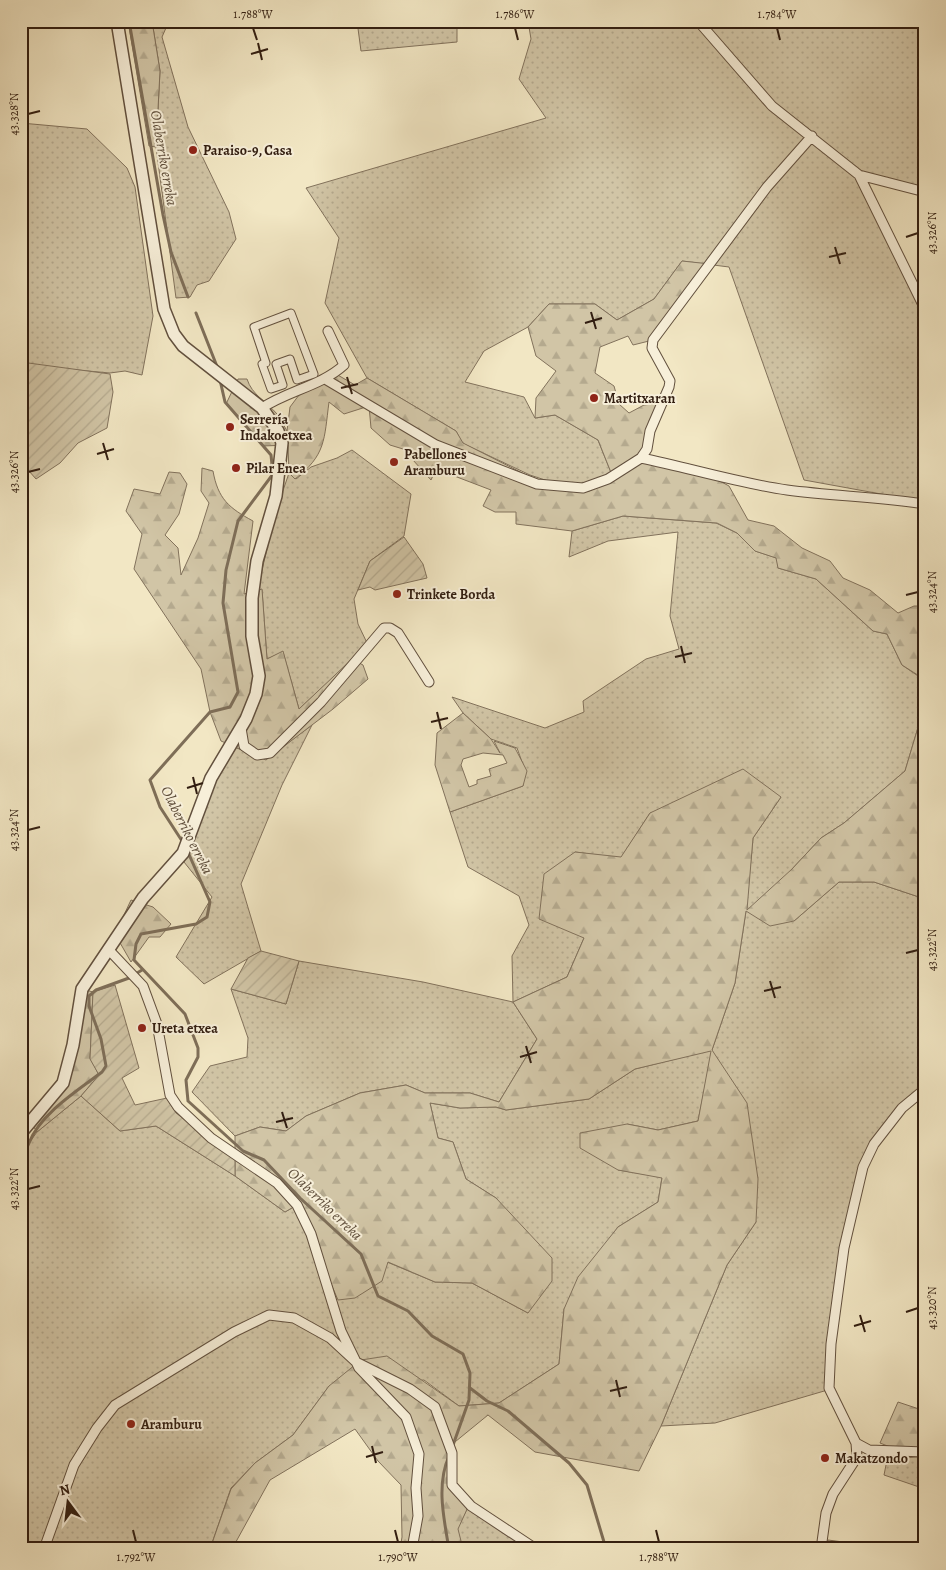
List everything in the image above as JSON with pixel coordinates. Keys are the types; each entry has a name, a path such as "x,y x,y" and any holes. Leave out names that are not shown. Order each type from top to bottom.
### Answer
{"street":[{"path":"21,1133 63,1083 73,1045 82,989 143,898 183,853 190,839 211,778 240,728 256,694 258,676 252,636 252,598 257,561 276,496 281,470 282,443 278,432 262,408 183,346 174,334 164,309 117,21"},
{"path":"698,21 772,106 859,175 925,192"},
{"path":"325,379 436,445 537,484 583,488 593,486 608,479 641,458 647,449 650,431 669,388 670,381 652,348 653,340 767,187 812,136"},
{"path":"859,175 870,201 925,309"},
{"path":"291,313 314,374 297,380 290,359 276,364 283,385 271,389 262,364 266,363 254,327 291,313"},
{"path":"262,408 276,399 325,379 344,364 328,331"},
{"path":"641,458 695,469 737,481 772,487 881,497 925,504"},
{"path":"240,728 244,746 257,755 270,754 321,702 384,628 390,628 398,633 429,682"},
{"path":"108,949 143,986 157,1024 170,1095 178,1107 211,1138 277,1183 297,1205 311,1234 341,1331 359,1368 406,1418 419,1454 416,1488 418,1516 412,1549"},
{"path":"821,1549 826,1513 833,1494 857,1457 856,1443 828,1388 831,1344 844,1248 864,1167 874,1144 902,1108 925,1089"},
{"path":"44,1549 74,1465 114,1405 234,1332 270,1315 294,1318 330,1338 356,1362 410,1389 435,1407 452,1453 452,1485 470,1506 536,1549"},
{"path":"856,1443 869,1450 925,1452"}],"green space":[{"path":"128,21 152,21 160,71 156,147 149,146"},
{"path":"152,21 169,21 162,37 188,127 229,212 236,239 209,281 197,285 190,297 176,298 156,147 160,71"},
{"path":"357,21 457,21 457,42 361,51"},
{"path":"528,21 925,21 925,195 860,175 925,307 925,502 804,480 729,267 682,261 654,299 617,320 595,304 549,304 528,327 484,351 465,382 524,397 535,418 555,415 598,440 612,475 584,484 554,483 530,475 462,443 456,431 367,378 325,303 339,238 306,188 546,118 519,79 531,39"},
{"path":"21,123 87,129 127,168 135,187 153,316 142,375 125,371 110,373 33,366 21,362"},
{"path":"682,261 710,264 653,340 633,345 628,336 600,347 595,373 614,386 619,404 629,413 644,405 660,403 640,460 716,479 729,486 748,520 774,526 802,548 830,561 843,578 870,590 898,613 914,606 924,606 925,684 924,679 902,665 887,634 873,631 816,579 778,568 776,558 755,551 737,533 717,523 623,516 572,531 516,524 516,512 495,512 483,506 491,490 436,469 431,480 403,449 390,445 371,428 369,406 344,414 329,402 322,446 313,462 295,479 289,473 288,445 263,446 226,404 238,379 247,379 256,394 277,414 287,431 290,407 302,391 336,374 355,385 367,378 456,431 463,443 552,488 589,491 610,482 612,475 598,440 555,415 535,418 536,398 556,371 536,356 528,327 549,304 595,304 617,320 654,299"},
{"path":"21,362 110,374 113,392 107,428 78,443 60,463 36,479 21,462"},
{"path":"352,450 411,494 404,536 370,561 354,599 358,624 368,645 299,709 283,652 267,659 262,590 257,591 276,511 289,473 296,479 311,467 337,458"},
{"path":"202,468 213,471 218,489 226,502 237,512 253,521 244,594 262,589 267,659 283,651 299,709 352,659 363,665 368,679 333,709 266,760 221,741 210,712 201,669 134,569 142,534 126,511 134,489 160,494 169,472 180,473 187,484 179,514 165,535 178,548 181,575 198,538 209,503 201,491"},
{"path":"623,516 716,523 737,533 755,551 777,558 778,568 816,579 873,631 887,634 902,665 921,678 925,687 925,704 905,771 844,823 821,838 792,869 794,921 839,882 874,882 919,897 925,902 925,1089 874,1144 844,1248 831,1389 715,1423 661,1426 727,1265 756,1222 712,1051 698,1121 658,1130 627,1124 618,1170 662,1177 658,1202 618,1227 564,1309 559,1364 499,1403 459,1406 424,1380 329,1386 293,1435 255,1463 231,1488 210,1549 21,1549 21,1154 37,1132 81,1096 120,1131 156,1126 235,1176 285,1212 297,1205 387,1262 435,1282 472,1283 528,1313 496,1198 466,1179 453,1142 438,1138 430,1103 460,1108 496,1107 506,1110 589,1099 635,1069 712,1050 735,983 746,911 753,838 781,797 650,813 621,858 575,852 584,938 567,977 513,1002 512,956 529,925 519,896 468,867 450,812 523,786 525,770 517,748 491,739 463,713 452,697 545,728 584,712 583,701 646,659 679,649 670,616 678,532 608,541 569,557 572,531"},
{"path":"404,537 423,564 427,578 375,590 370,587 358,590 370,561"},
{"path":"925,704 925,902 919,897 874,882 839,882 794,921 770,926 746,911 735,983 712,1050 747,1103 758,1179 756,1222 727,1265 661,1426 639,1471 535,1452 488,1415 450,1446 450,1485 468,1507 458,1529 463,1549 400,1549 402,1537 401,1485 378,1461 355,1429 270,1480 232,1549 210,1549 231,1489 255,1463 293,1435 329,1386 361,1360 387,1356 459,1406 499,1403 559,1364 564,1309 578,1277 618,1227 658,1202 662,1178 618,1170 580,1148 580,1133 627,1124 658,1130 698,1121 711,1051 635,1069 589,1099 506,1110 496,1107 460,1108 430,1103 438,1138 453,1142 466,1179 496,1198 552,1258 552,1281 528,1313 472,1283 435,1282 388,1262 382,1281 355,1298 338,1300 297,1205 285,1212 235,1176 235,1136 260,1127 286,1131 306,1116 360,1093 406,1085 425,1093 470,1093 499,1102 537,1039 513,1002 567,977 584,938 539,919 544,874 575,852 621,857 650,813 743,769 781,797 753,838 747,910 792,869 821,838 844,823 905,771"},
{"path":"463,713 491,739 500,753 494,741 515,748 527,771 523,786 450,812 435,765 437,733","holes":["483,753 503,755 507,763 489,769 491,776 477,780 477,784 469,787 461,765 463,759"]},
{"path":"312,725 282,785 241,884 261,951 204,984 176,957 212,897 184,862 220,771 234,747 266,759"},
{"path":"131,900 153,907 171,924 160,937 149,937 131,962 115,934"},
{"path":"261,951 299,961 286,1004 231,989 248,958"},
{"path":"299,961 423,982 513,1002 537,1039 499,1102 470,1093 425,1093 406,1085 360,1093 306,1116 286,1131 260,1127 235,1136 192,1092 210,1066 247,1057 248,1038 231,989 286,1004"},
{"path":"115,985 139,1068 122,1078 135,1105 167,1098 176,1113 235,1157 235,1176 156,1126 120,1131 81,1096 99,1075 90,1059 93,992"},
{"path":"82,989 93,992 90,1058 99,1075 81,1096 37,1132 28,1118 69,1067"},
{"path":"898,1402 925,1411 925,1448 895,1449 880,1443"},
{"path":"925,1456 925,1489 884,1475 887,1460"},
{"path":"468,1507 532,1549 463,1549 457,1529"},
{"path":"828,1540 896,1549 826,1549"}],"waterway":[{"name":"Olaberriko erreka","path":"129,21 163,215 171,252 188,297"},
{"name":"Olaberriko erreka","path":"196,313 218,369"},
{"name":"Olaberriko erreka","path":"184,844 160,807 150,780 210,712 230,707 238,692 223,603 226,570 238,521 273,474 271,455 225,402 220,380"},
{"name":"Olaberriko erreka","path":"187,850 210,902 207,917 196,924 141,934 136,944 134,960 185,1014 198,1048 198,1057 186,1080 188,1101 243,1151 264,1160 300,1198 361,1254 378,1296 408,1311 432,1336 463,1354 470,1373 469,1400 452,1448"},
{"path":"21,1173 27,1146 34,1132 61,1103 102,1072 106,1066 101,1039 89,1006 89,996 96,990 129,978 142,970"},
{"path":"470,1388 487,1401 508,1411 569,1463 587,1485 604,1542 608,1549"},
{"name":"Olaberriko erreka","path":"449,1456 445,1467 442,1490 443,1514 449,1549"}],"place":[{"name":"Paraiso-9, Casa","path":"193,150"},
{"name":"Martitxaran","path":"594,398"},
{"name":"Serrería Indakoetxea","path":"230,427"},
{"name":"Pabellones Aramburu","path":"394,462"},
{"name":"Pilar Enea","path":"236,468"},
{"name":"Trinkete Borda","path":"397,594"},
{"name":"Ureta etxea","path":"142,1028"},
{"name":"Aramburu","path":"131,1424"},
{"name":"Makatzondo","path":"825,1458"}]}
